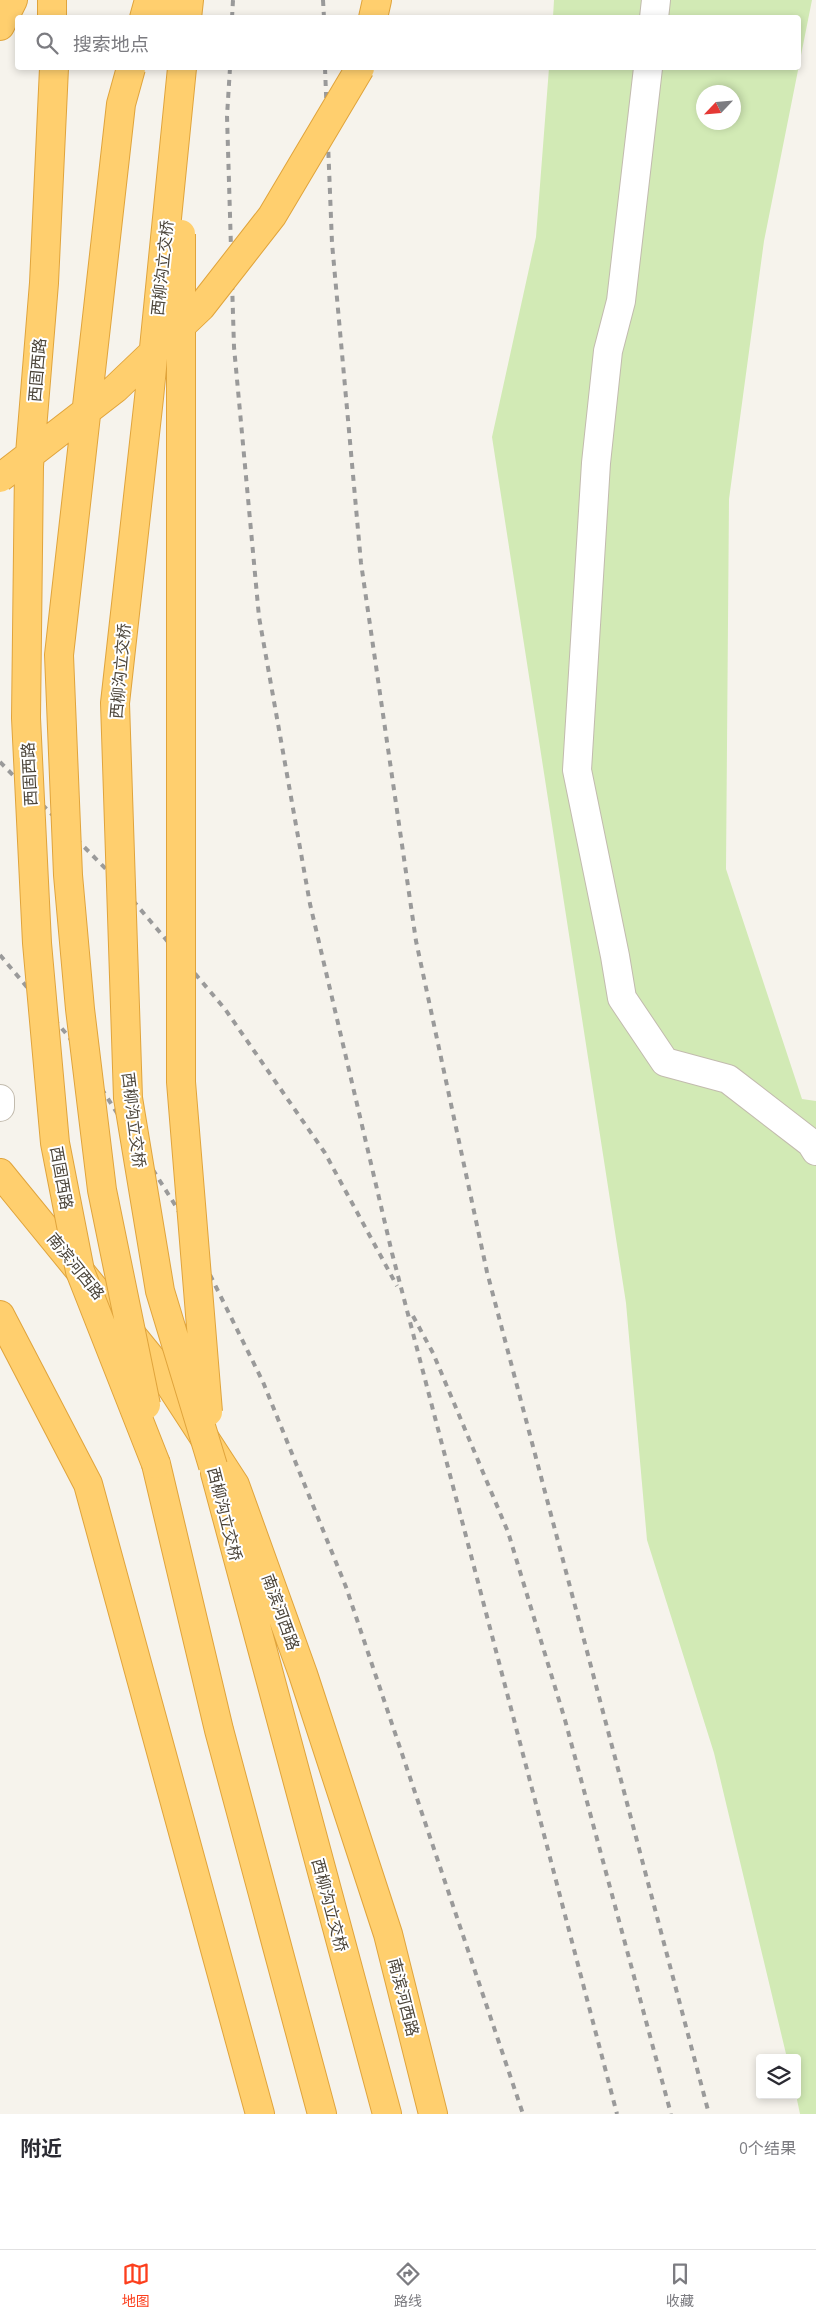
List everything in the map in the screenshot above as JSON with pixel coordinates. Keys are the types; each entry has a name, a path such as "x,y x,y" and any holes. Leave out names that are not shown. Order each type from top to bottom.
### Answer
{"highway":[{"path":"0,26 13,0"},
{"path":"52,0 52,15"},
{"path":"145,15 149,0"},
{"path":"169,0 170,15"},
{"path":"187,15 189,0"},
{"path":"374,15 377,0"},
{"name":"西固西路","path":"54,70 44,283 29,466 26,718 37,943 56,1143 80,1272 156,1464"},
{"path":"130,70 121,104 59,655 68,874 102,1190 156,1464 219,1730 322,2114"},
{"path":"172,70 181,225 181,1082 213,1466"},
{"name":"西柳沟立交桥","path":"182,70 149,398 115,703 128,1098 160,1291 213,1466 387,2114"},
{"path":"0,478 115,390 201,307 272,216 359,70"},
{"name":"南滨河西路","path":"0,1173 159,1368 235,1485 303,1674 388,1934 433,2114"},
{"path":"0,1315 88,1484 260,2114"}],"street":[{"path":"654,15 656,0"},
{"path":"648,70 621,301 608,351 596,463 577,770 616,956 622,998 665,1062 728,1079 811,1143 816,1151"},
{"path":"0,1099 0,1107"}],"green space":[{"path":"554,0 812,0 801,55 801,15 553,15"},
{"path":"549,70 798,70 764,241 729,499 726,869 802,1099 816,1101 816,2114 800,2114 797,2099 801,2099 801,2054 786,2054 714,1753 647,1540 626,1303 492,437 536,237"}],"railway":[{"path":"232,15 233,0"},
{"path":"323,0 324,15"},
{"path":"230,70 227,116 234,347 259,617 310,904 392,1253 617,2114"},
{"path":"325,70 332,243 361,563 416,941 487,1272 709,2114"},
{"path":"0,762 107,870 225,1009 325,1153 397,1286"},
{"path":"0,955 69,1037 177,1208 263,1382 346,1587 523,2114"},
{"path":"413,1316 433,1353 508,1532 565,1720 671,2114"}]}
